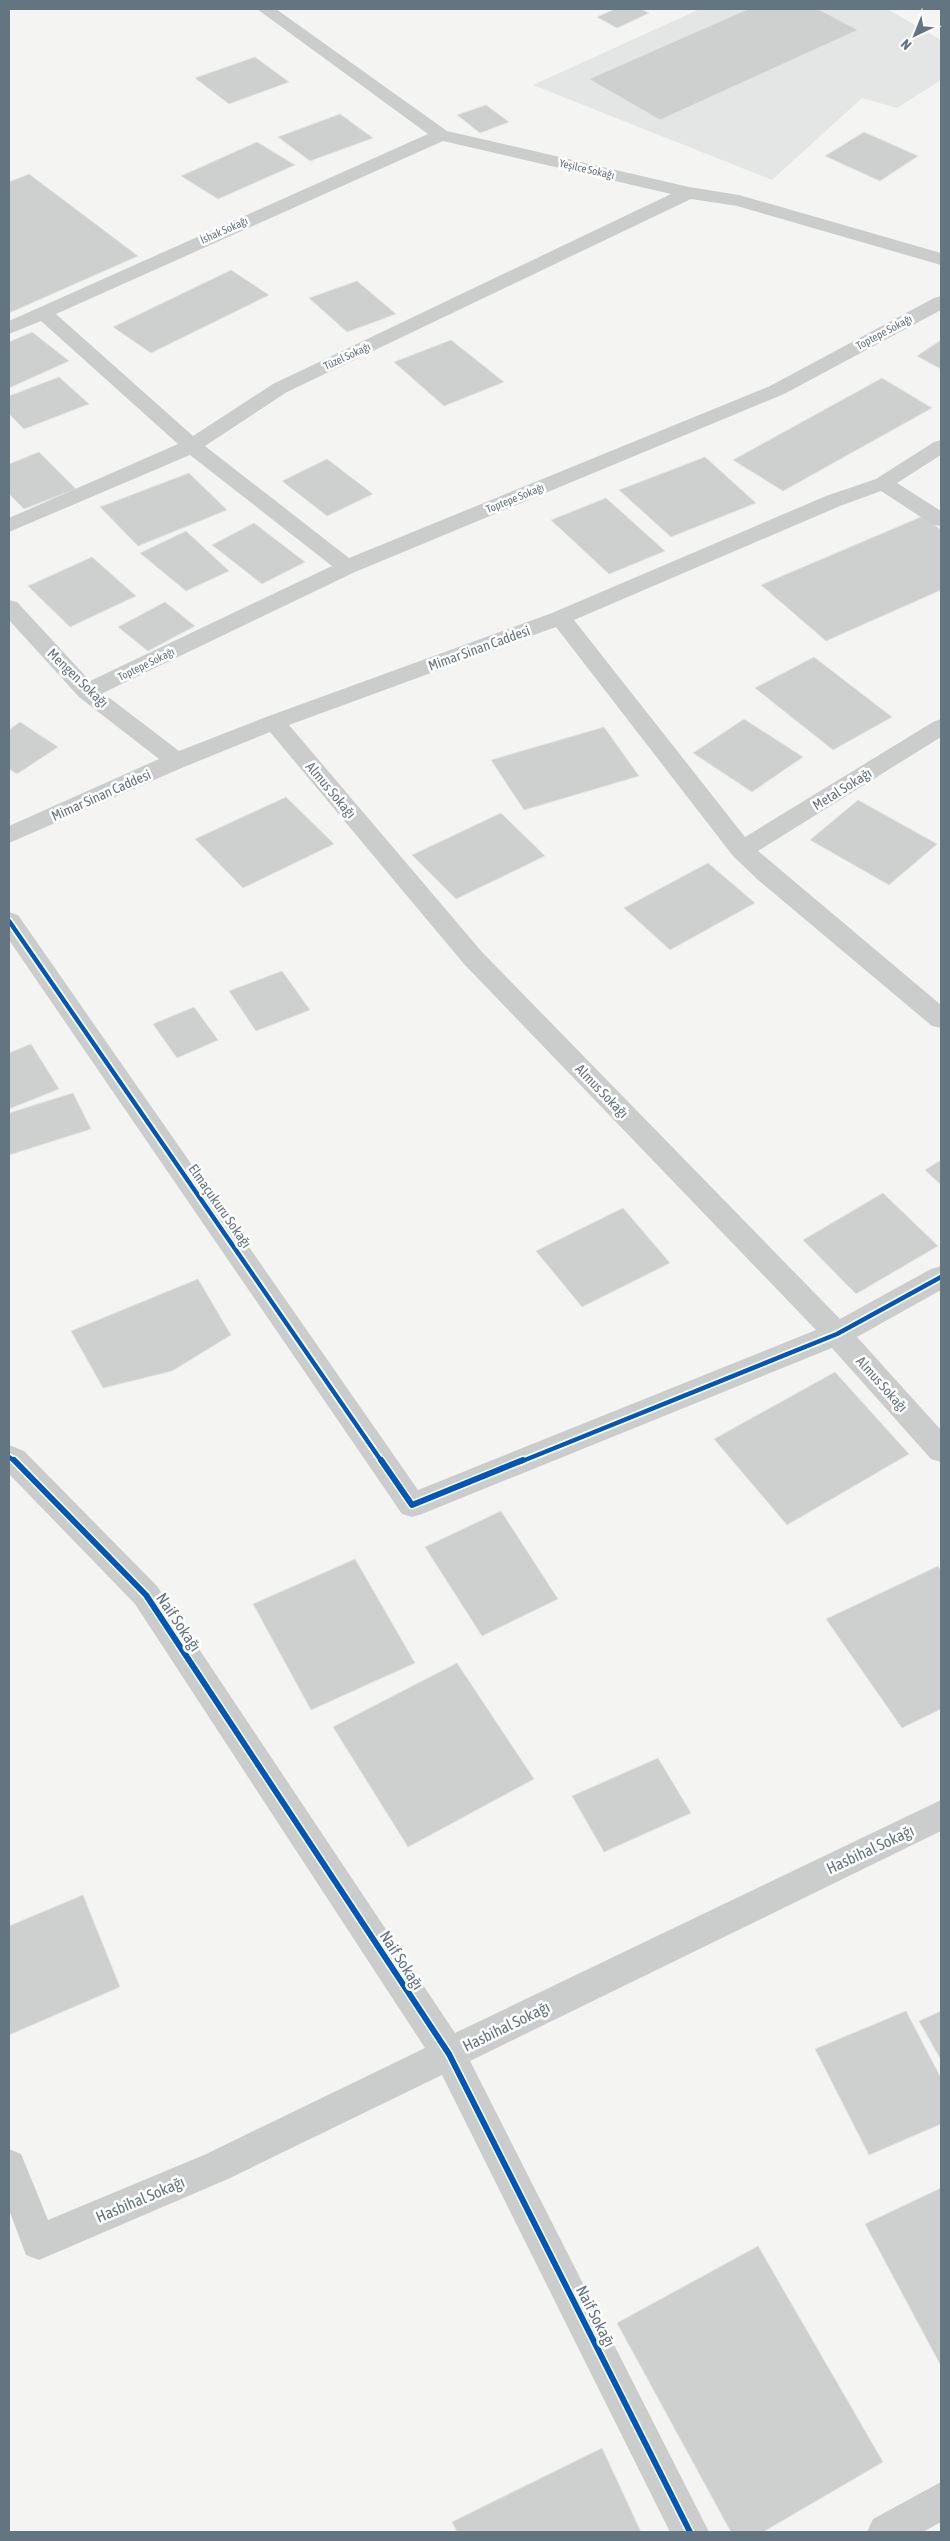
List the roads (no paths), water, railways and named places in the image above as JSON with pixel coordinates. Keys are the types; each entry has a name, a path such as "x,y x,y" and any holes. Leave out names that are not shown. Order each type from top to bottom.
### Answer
{"street":[{"name":"Yeşilce Sokağı","path":"265,9 442,135 690,193 739,201 941,259"},
{"name":"İshak Sokağı","path":"9,328 442,135"},
{"name":"Tüzel Sokağı","path":"9,526 192,446 280,388 690,193"},
{"name":"Toptepe Sokağı","path":"87,692 347,567 777,390 941,302"},
{"path":"42,312 192,446 347,567"},
{"name":"Mimar Sinan Caddesi","path":"9,835 176,762 274,722 560,618 833,501 883,483 941,446"},
{"path":"883,483 941,520"},
{"name":"Mengen Sokağı","path":"9,607 87,692 176,762"},
{"path":"560,618 742,850 766,873 941,1019"},
{"name":"Almus Sokağı","path":"274,722 473,958 837,1334 941,1450"},
{"name":"Metal Sokağı","path":"742,850 941,728"},
{"name":"Elmaçukuru Sokağı","path":"9,921 412,1504 837,1334"},
{"path":"837,1334 941,1277"},
{"name":"Naif Sokağı","path":"9,1457 146,1595 449,2054 690,2532"},
{"name":"Hasbihal Sokağı","path":"9,2166 39,2242 216,2167 941,1814"},
{"path":"886,2532 941,2501"}]}
